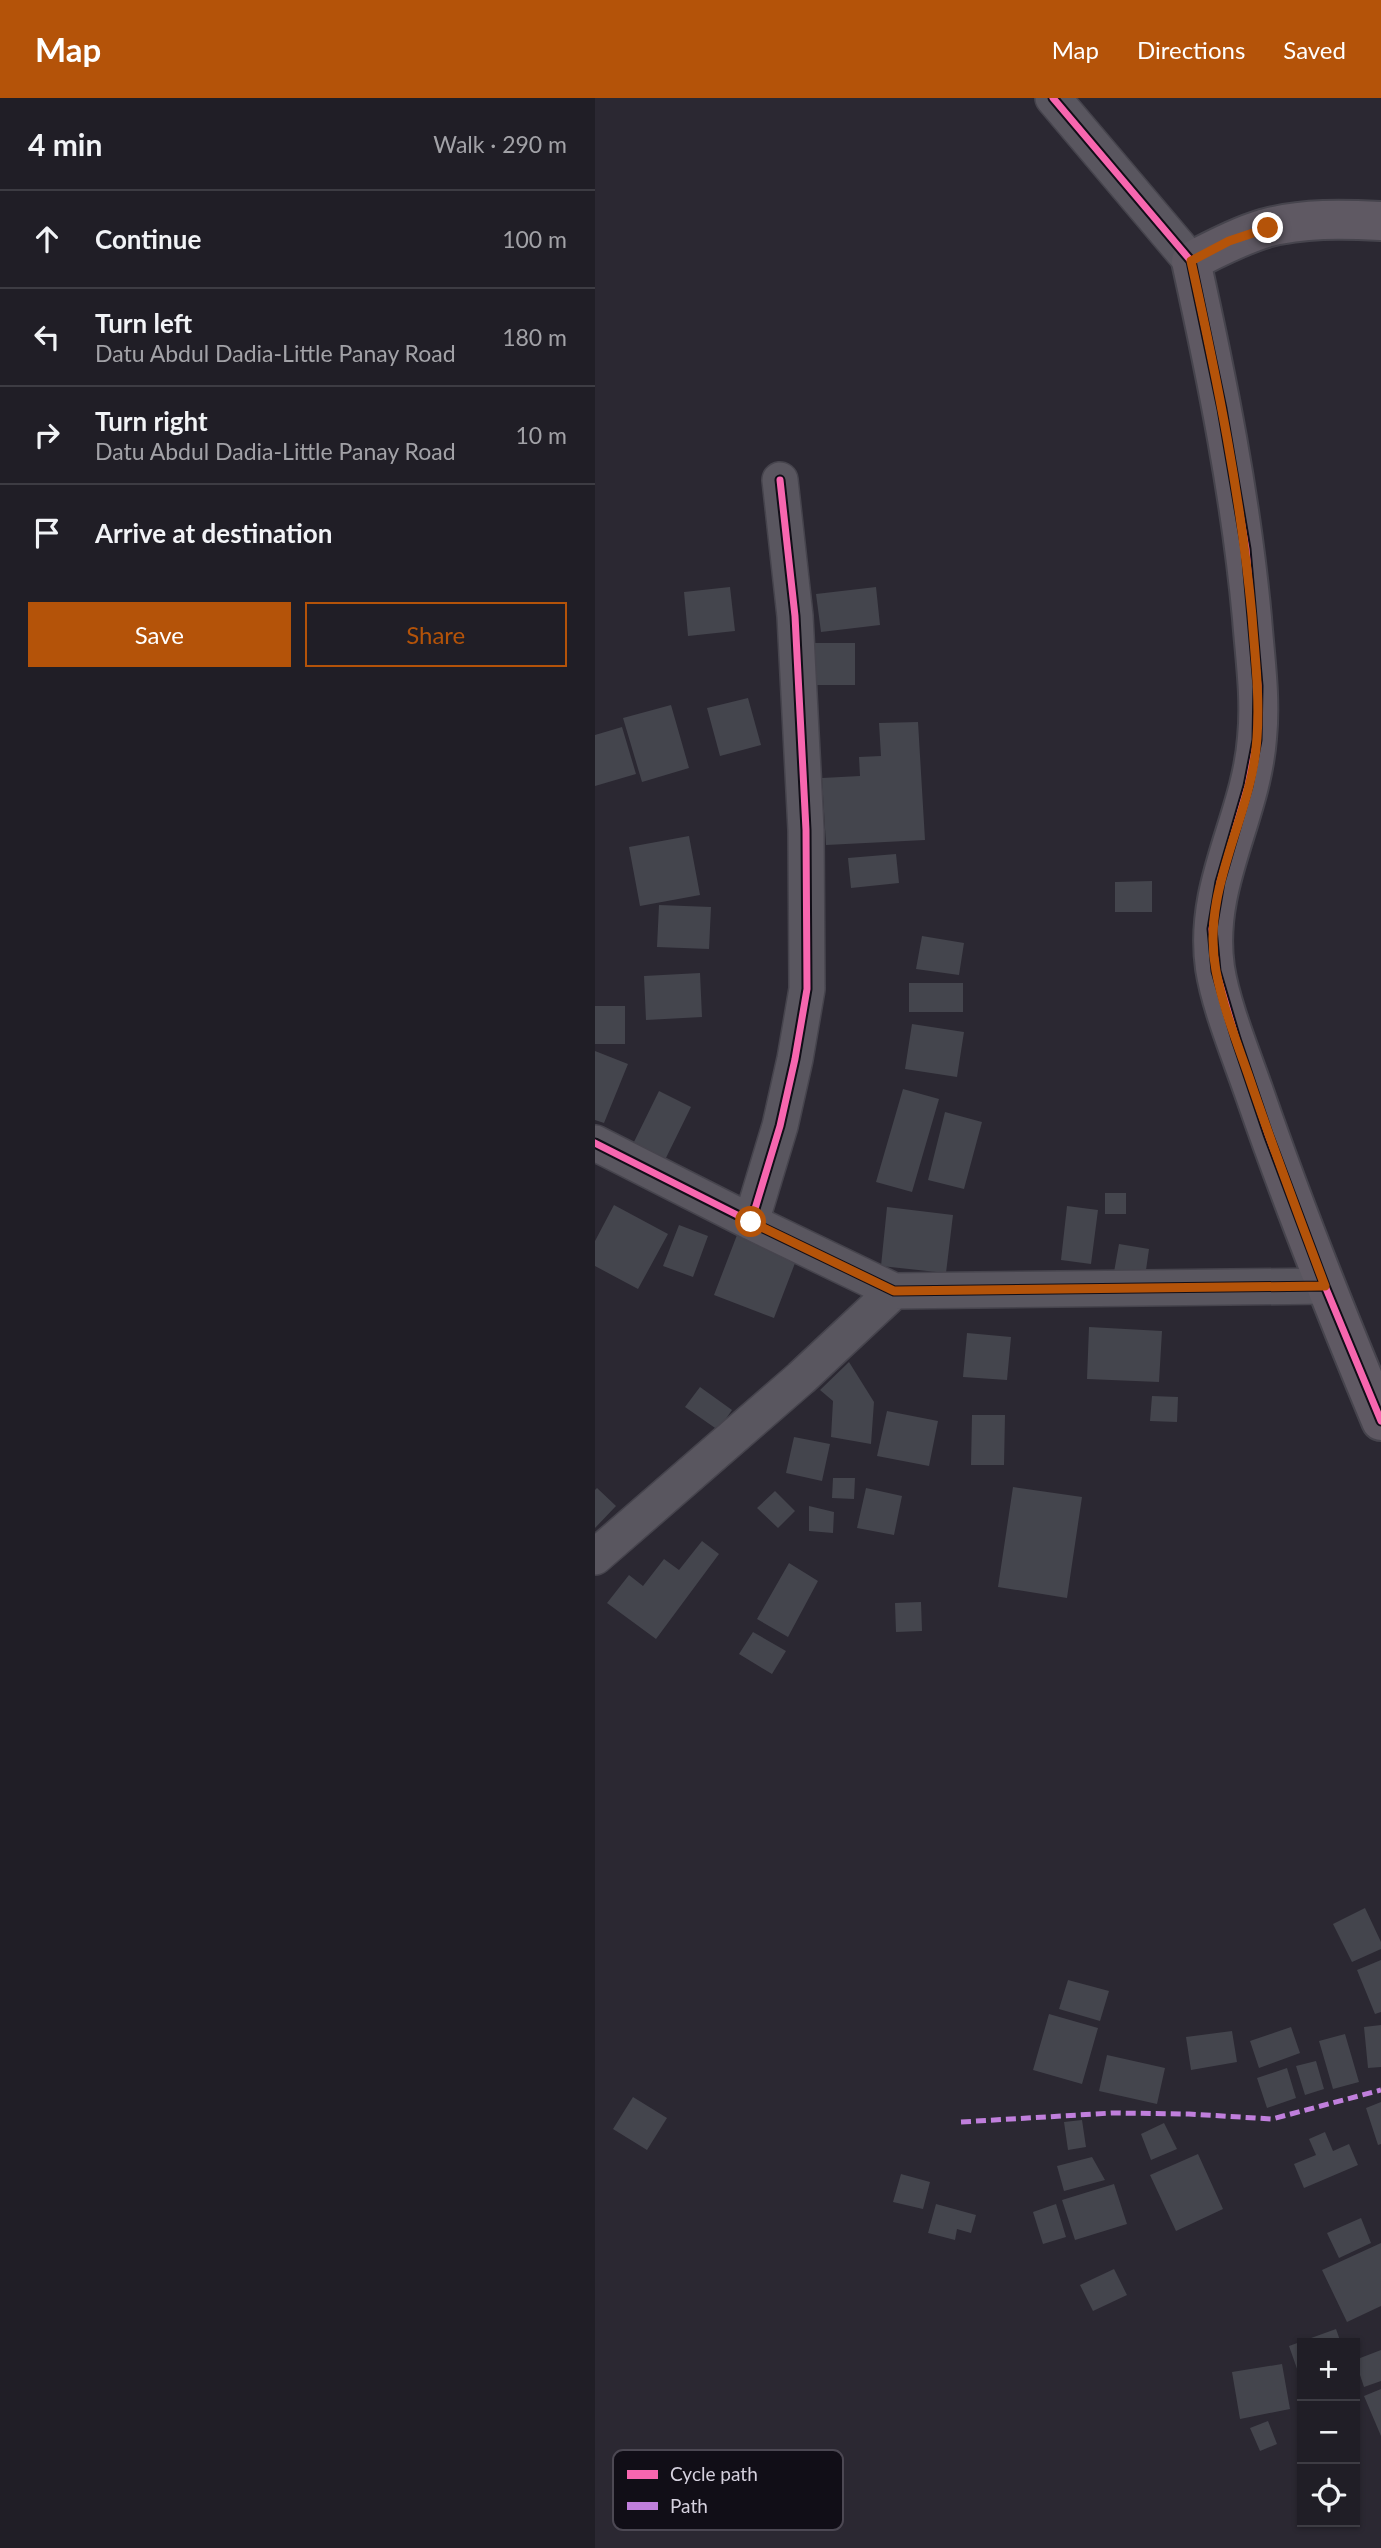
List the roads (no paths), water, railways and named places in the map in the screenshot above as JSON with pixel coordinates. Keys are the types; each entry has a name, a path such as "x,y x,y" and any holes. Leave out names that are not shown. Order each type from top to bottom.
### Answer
{"street":[{"path":"1053,98 1191,261 1222,409 1246,550 1258,686 1257,740 1248,786 1220,882 1212,929 1216,971 1235,1039 1268,1134 1325,1286 1381,1421"},
{"path":"1191,261 1229,241 1268,228 1312,221 1381,221"},
{"path":"751,1222 780,1126 807,989 806,830 795,616 781,480"},
{"path":"595,1143 894,1291 1325,1286"},
{"path":"595,1557 801,1378 894,1291"}]}
